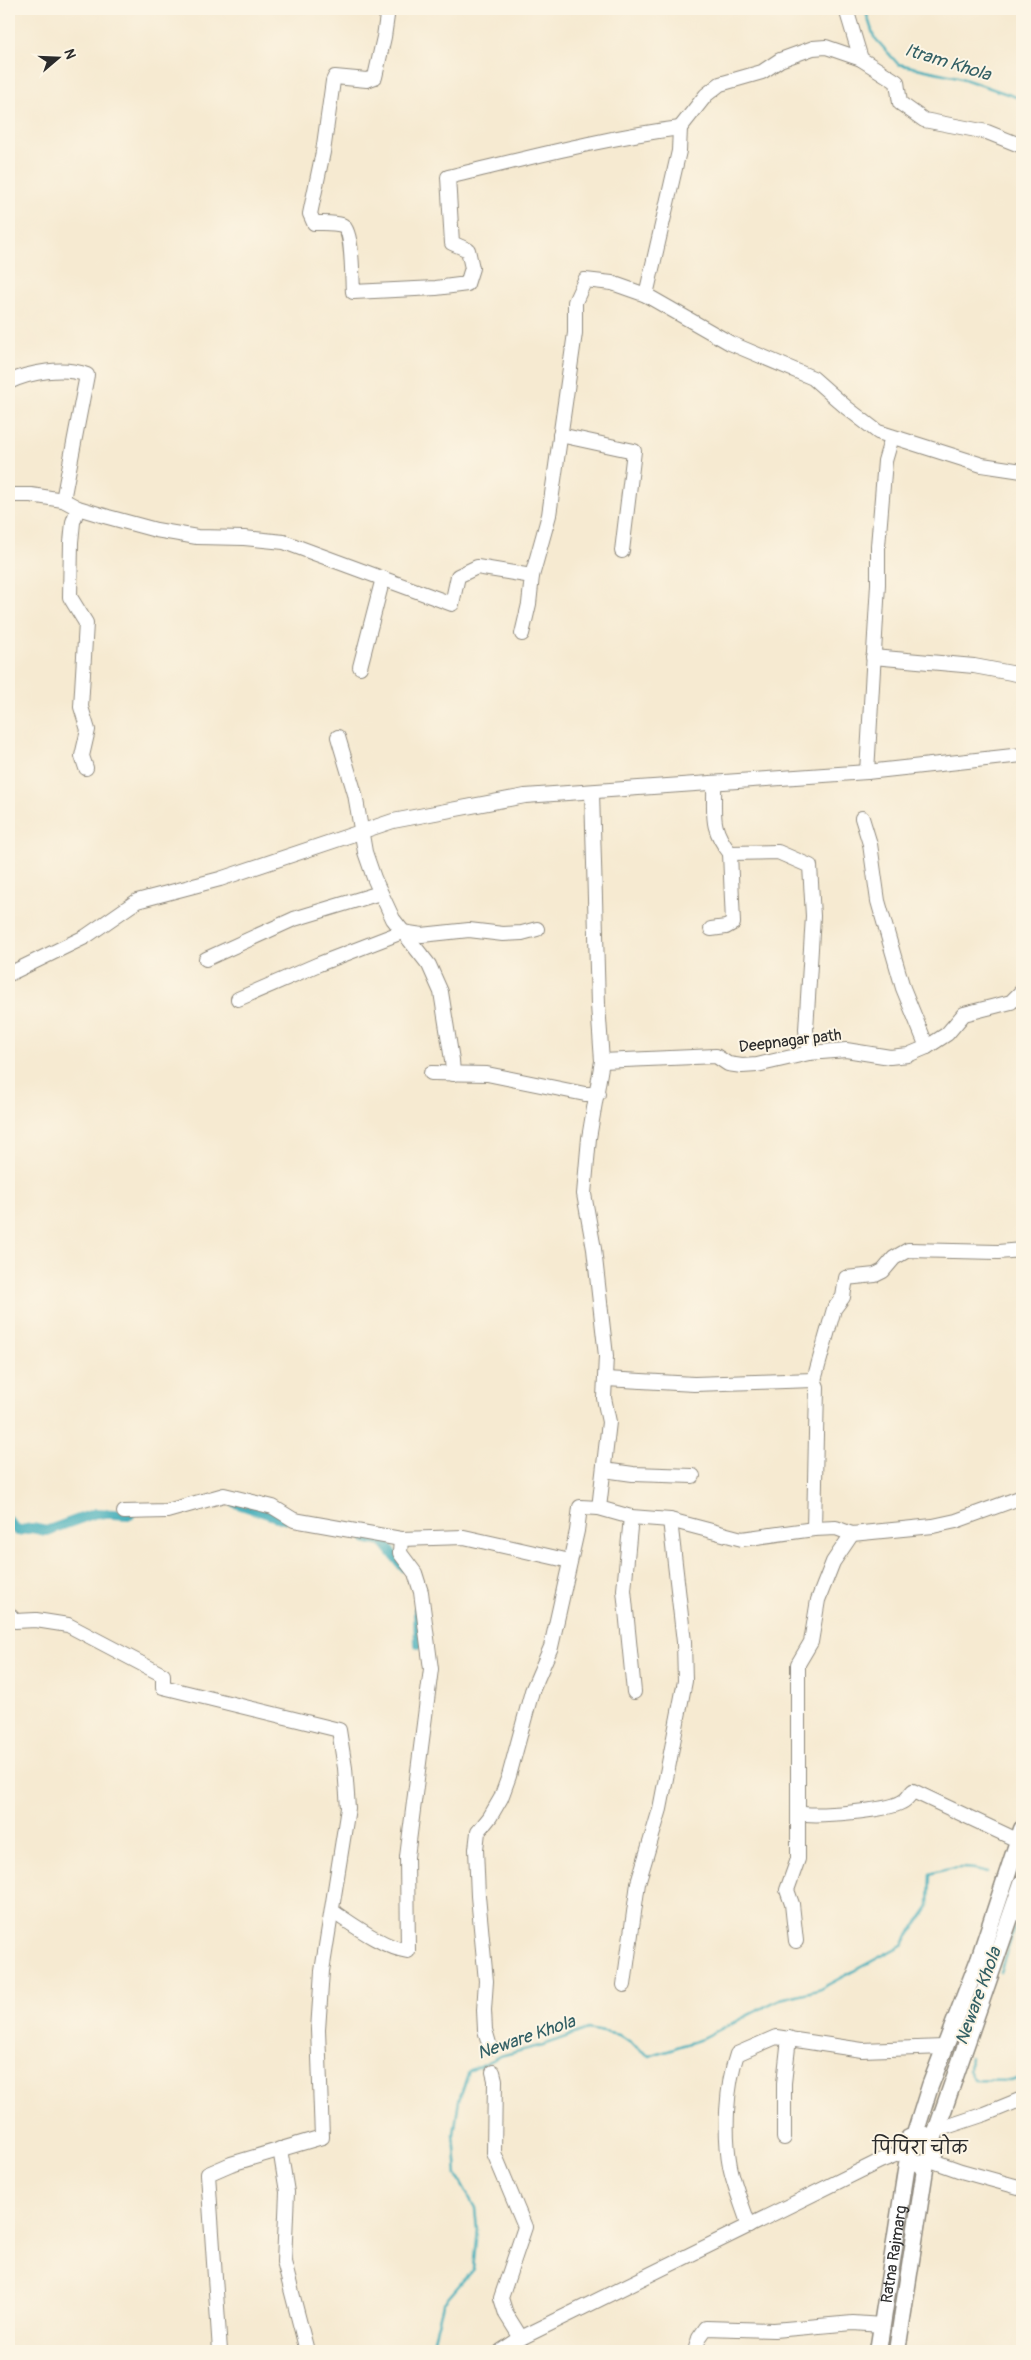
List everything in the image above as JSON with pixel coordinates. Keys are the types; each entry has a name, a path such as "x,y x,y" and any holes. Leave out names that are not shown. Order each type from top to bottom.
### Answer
{"main road":[{"name":"Ratna Rajmarg","path":"878,2351 907,2154 906,2144 915,2134 944,2047 979,1959 1020,1835"},
{"name":"Ratna Rajmarg","path":"897,2351 928,2162 936,2147 935,2135 1022,1883"},
{"path":"915,2134 935,2135"},
{"path":"907,2154 913,2162 928,2162"}],"street":[{"path":"388,9 375,78 367,80 335,77 333,81 323,152 310,214 314,222 342,224 346,228 350,239 353,292 436,288 467,284 472,268 468,250 452,243 448,177 596,142 680,128"},
{"path":"846,9 861,59"},
{"path":"646,294 679,151 680,128 706,95 720,84 762,72 772,64 807,49 826,47 861,59 897,82 900,103 924,120 988,132 1022,146"},
{"path":"522,634 529,604 532,576 548,515 575,333 575,302 585,280 612,283 646,294 730,343 814,378 847,408 878,432 982,464 1022,471"},
{"path":"9,382 26,374 73,372 86,375 62,500"},
{"path":"560,435 634,451 622,551"},
{"path":"866,772 885,461 892,437"},
{"path":"9,495 31,495 62,500 78,508 156,530 197,537 244,538 284,542 452,604 458,576 477,567 532,576"},
{"path":"78,508 73,522 71,542 70,597 86,623 81,707 88,730 82,756 86,768"},
{"path":"360,667 383,578"},
{"path":"873,657 974,666 1022,675"},
{"path":"338,737 358,807 364,852 380,893 402,932 429,965 441,992 452,1060 452,1074"},
{"path":"9,974 85,937 136,901 220,879 393,821 525,796 866,772 1022,755"},
{"path":"712,929 726,927 733,923 730,854 719,840 713,821 714,783"},
{"path":"592,792 598,1005 602,1061 598,1094 589,1138 584,1194 594,1249 606,1356 604,1398 609,1422 599,1508"},
{"path":"862,818 870,844 878,901 903,988 927,1047"},
{"path":"730,854 778,852 810,866 813,916 806,1030 808,1053"},
{"path":"206,959 294,919 380,893"},
{"path":"238,999 319,964 402,932 422,935 469,930 503,934 522,933 537,929"},
{"name":"Deepnagar path","path":"602,1061 716,1056 728,1064 742,1066 756,1065 808,1053 846,1050 890,1057 908,1055 927,1047 947,1034 964,1014 1011,1002 1022,991"},
{"path":"431,1073 487,1074 585,1094 598,1094"},
{"path":"814,1529 817,1387 814,1380 834,1309 843,1297 846,1278 874,1275 883,1271 894,1258 908,1250 998,1252 1022,1250"},
{"path":"606,1380 694,1384 814,1380"},
{"path":"604,1470 633,1474 693,1476"},
{"path":"124,1512 167,1511 224,1495 273,1507 294,1520 401,1540 464,1537 570,1561"},
{"path":"490,2047 484,2017 486,1981 478,1896 476,1849 478,1832 490,1817 501,1798 509,1776 532,1691 551,1647 577,1531 580,1507 599,1508 631,1517 670,1520 742,1539 814,1529 836,1528 852,1534 905,1530 956,1521 1022,1496"},
{"path":"631,1517 624,1590 634,1692"},
{"path":"624,1985 638,1883 660,1809 685,1681 684,1642 670,1520"},
{"path":"796,1941 792,1904 787,1890 798,1859 798,1664 811,1642 818,1600 833,1562 852,1534"},
{"path":"332,1910 378,1939 401,1951 408,1952 407,1857 431,1669 421,1592 415,1573 400,1553 401,1540"},
{"path":"9,1614 15,1621 36,1620 68,1624 163,1675 163,1688 339,1730 345,1768 348,1808 322,1971 318,2030 322,2137 280,2149 208,2174 220,2351"},
{"path":"798,1813 822,1814 886,1808 904,1802 913,1791 1020,1835"},
{"path":"749,2226 730,2166 728,2120 731,2072 737,2054 776,2037 862,2050 944,2047"},
{"path":"784,2138 784,2083 789,2038"},
{"path":"493,2072 495,2080 494,2153 525,2227 501,2298 506,2314 521,2338"},
{"path":"935,2135 1022,2099"},
{"path":"280,2149 287,2192 284,2262 307,2351"},
{"path":"501,2351 521,2338 880,2161 907,2154"},
{"path":"928,2162 1022,2188"},
{"path":"695,2351 706,2328 774,2330 853,2324 882,2325"}],"waterway":[{"name":"Itram Khola","path":"865,9 874,37 898,64 958,77 1022,99"},
{"path":"235,1503 283,1519"},
{"path":"9,1521 17,1531 32,1528 46,1531 96,1513 130,1515"},
{"path":"367,1539 384,1543 403,1567"},
{"path":"418,1610 419,1644"},
{"name":"Neware Khola","path":"431,2351 443,2304 473,2269 477,2230 475,2208 457,2175 454,2134 459,2100 469,2071 500,2056 543,2045 588,2029 619,2035 649,2056 699,2040 780,1999 818,1990 902,1945 929,1906 930,1874 959,1868 988,1872"},
{"name":"Neware Khola","path":"1000,1972 1016,1925"},
{"name":"Neware Khola","path":"970,2057 969,2070 974,2080 1011,2081 1022,2077"}],"district":[{"name":"पिपिरा चोक","path":"920,2148"}]}
